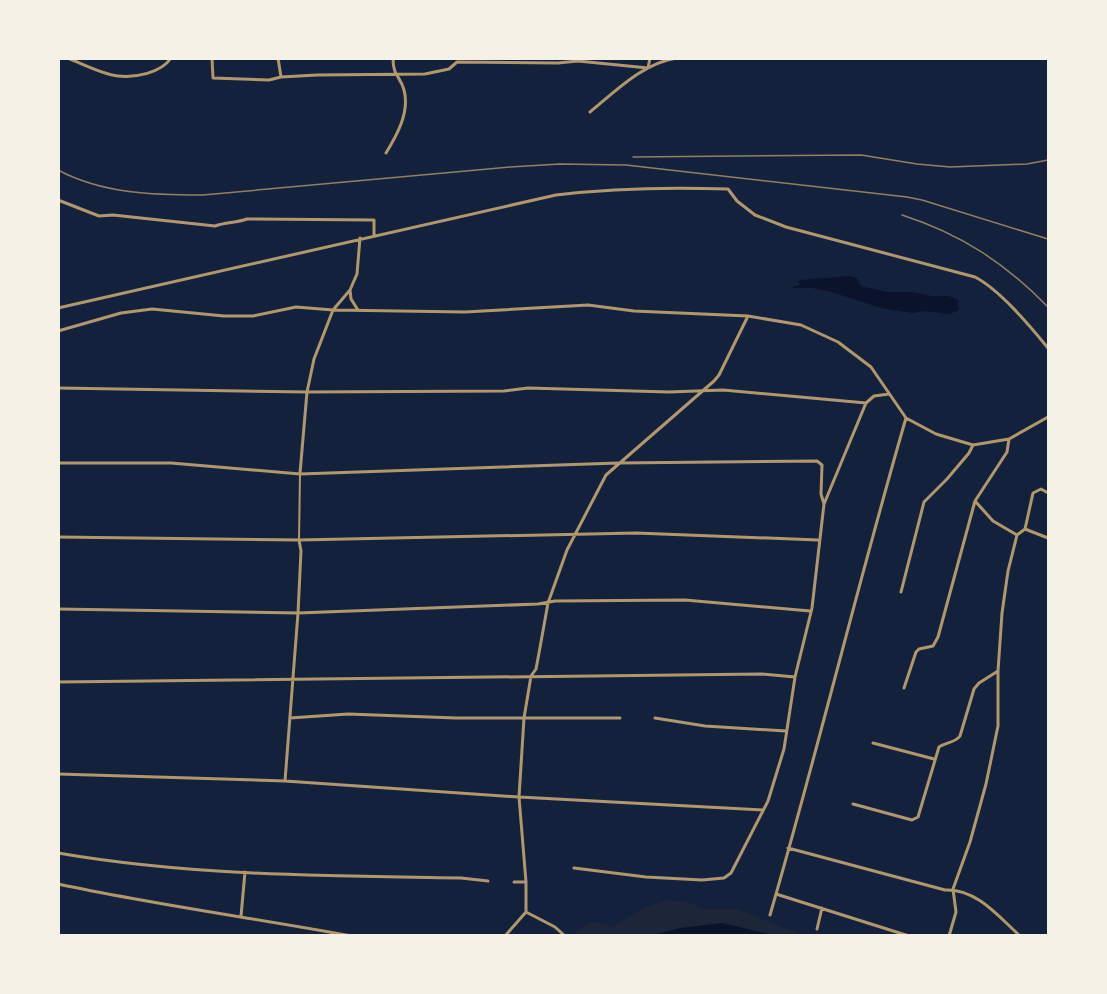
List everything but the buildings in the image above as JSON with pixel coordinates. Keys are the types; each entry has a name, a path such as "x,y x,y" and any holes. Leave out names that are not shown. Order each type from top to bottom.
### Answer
{"street":[{"path":"68,58 117,76 156,70 168,64 171,58"},
{"path":"212,58 213,78 269,80 281,77 425,74 449,69 457,60 558,63 578,61 648,68"},
{"path":"278,58 281,77"},
{"path":"386,153 398,134 404,112 404,89 394,75 393,58"},
{"path":"648,68 650,58"},
{"path":"590,112 639,73 677,58"},
{"path":"58,308 556,195 604,189 673,187 728,189 737,201 755,215 786,227 975,277 985,282 1030,325 1048,348"},
{"path":"58,200 99,216 113,215 215,226 247,219 374,220 374,235"},
{"path":"285,782 298,613 301,552 299,540 300,474 307,392 314,359 333,310 350,290 357,274 360,238"},
{"path":"350,290 351,298 358,310"},
{"path":"58,332 121,313 152,309 224,316 253,316 296,307 333,310 465,312 588,305 634,311 748,316 801,325 838,342 871,367 906,418 936,434 973,445 1009,439 1048,417"},
{"path":"505,936 526,912 526,882 519,797 524,718 548,603 567,550 606,475 719,375 748,316"},
{"path":"58,388 307,392 504,391 528,387 669,392 723,390 866,404"},
{"path":"574,868 646,877 702,880 724,878 731,873 768,801 784,749 795,677 810,611 824,504 866,404 874,396 889,394"},
{"path":"770,915 848,633 875,523 906,418"},
{"path":"904,688 916,652 919,649 933,646 938,638 975,501 1007,452 1009,439"},
{"path":"901,592 924,502 947,479 973,445"},
{"path":"58,463 171,463 300,474 618,463 817,461 822,465 821,494 824,504"},
{"path":"949,936 956,912 953,889 984,793 998,726 998,671 1008,571 1017,535 1024,529 1033,493 1041,489 1048,494"},
{"path":"975,501 993,520 1017,535"},
{"path":"1024,529 1048,538"},
{"path":"58,537 299,540 636,533 818,540"},
{"path":"58,609 298,613 685,600 810,611"},
{"path":"853,804 915,819 920,812 939,747 944,743 957,740 974,689 998,671"},
{"path":"58,682 761,674 795,677"},
{"path":"290,718 348,714 620,718"},
{"path":"655,718 705,726 786,731"},
{"path":"873,743 934,759"},
{"path":"58,774 285,782 763,810"},
{"path":"788,848 945,890 966,892 977,898 1020,936"},
{"path":"58,853 147,866 245,872 461,878 488,881"},
{"path":"241,916 245,872"},
{"path":"514,882 526,882"},
{"path":"58,884 133,900 352,936"},
{"path":"776,894 909,936"},
{"path":"817,929 822,908"},
{"path":"526,912 555,927 565,936"}],"shaded area":[{"path":"849,276 857,278 861,286 888,292 949,296 958,300 959,310 950,314 925,311 913,313 881,308 828,291 792,288 799,285 797,282 800,280"},
{"path":"670,900 686,902 706,909 736,909 804,935 773,935 722,923 681,928 654,935 571,936 590,923 612,927 645,907"},
{"path":"722,923 773,935 654,935 681,928"}],"railway":[{"path":"633,157 861,155 950,167 1027,164 1048,160"},
{"path":"58,170 93,184 129,192 203,195 510,167 560,164 626,165 907,197 1048,239"},
{"path":"902,215 944,231 981,252 1015,277 1048,307"}]}
